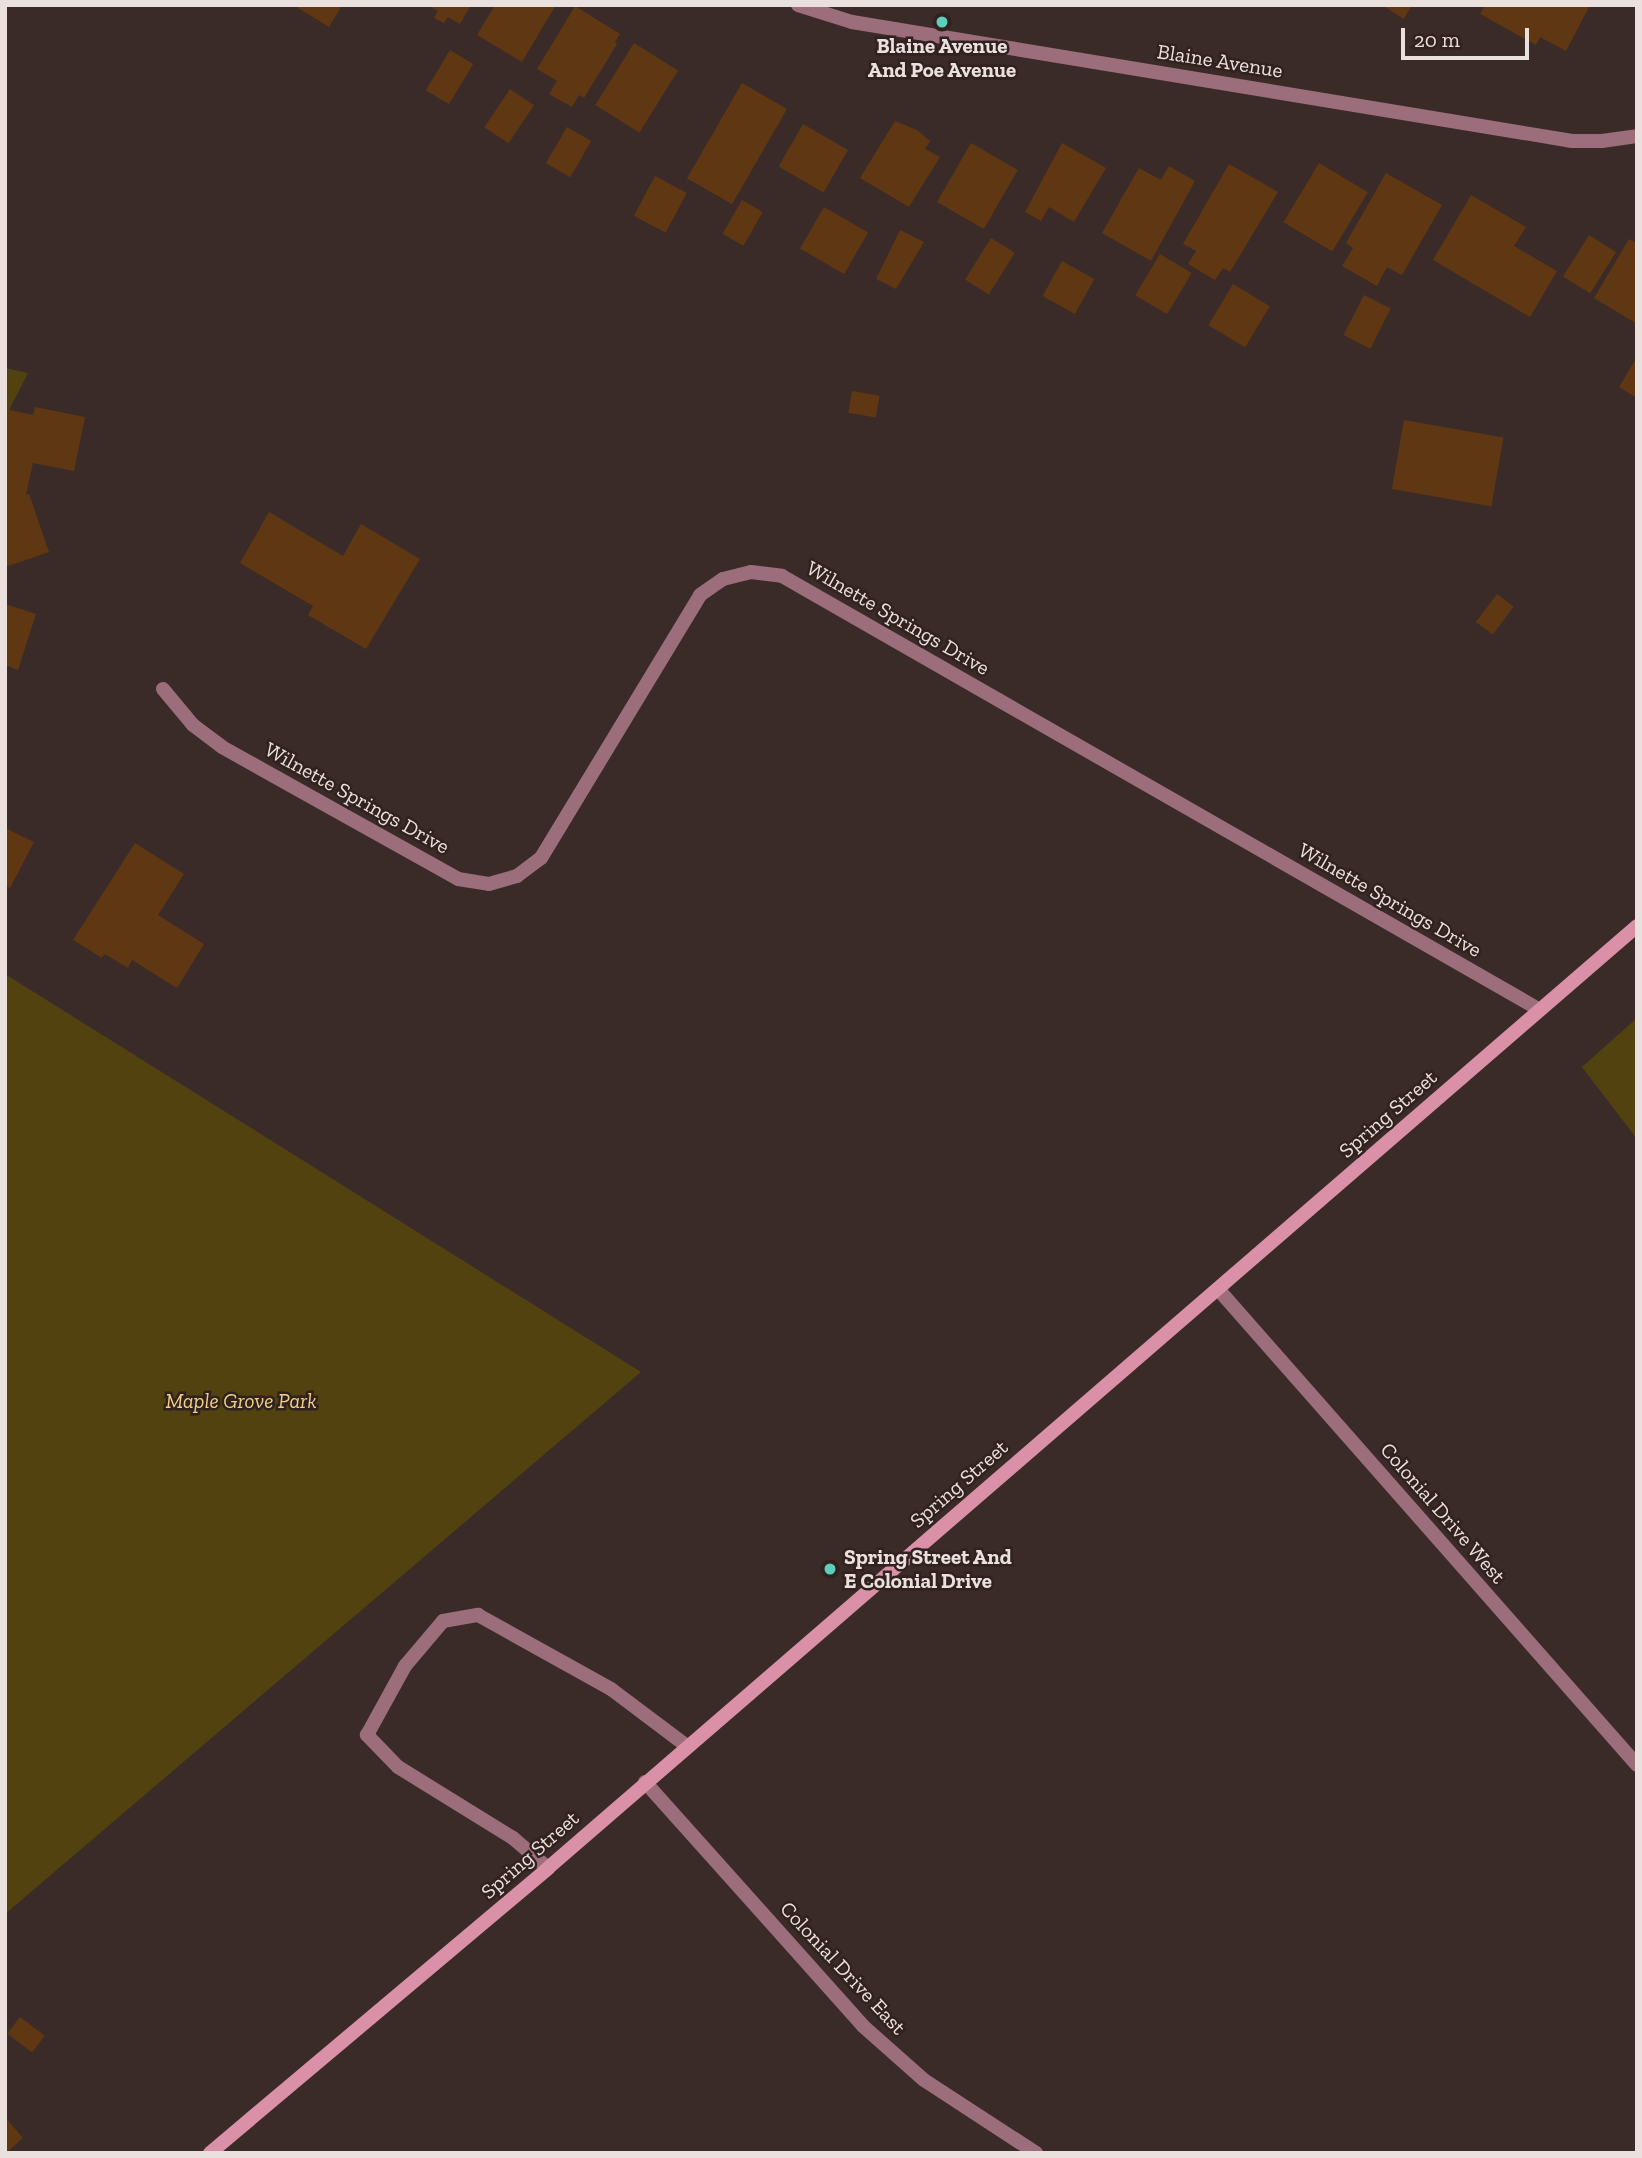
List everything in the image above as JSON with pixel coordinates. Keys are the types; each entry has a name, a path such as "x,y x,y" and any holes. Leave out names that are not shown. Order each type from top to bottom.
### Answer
{"main road":[{"name":"Spring Street","path":"210,2153 548,1868 1637,926"}],"street":[{"name":"Blaine Avenue","path":"798,5 852,22 1572,141 1637,136"},
{"name":"Wilnette Springs Drive","path":"163,689 193,725 222,747 457,879 489,884 517,876 541,858 700,595 723,579 751,572 782,576 1540,1010"},
{"name":"Colonial Drive West","path":"1218,1289 1637,1765"},
{"path":"548,1868 513,1838 398,1767 367,1735 405,1665 443,1621 478,1615 611,1689 687,1746"},
{"name":"Colonial Drive East","path":"645,1782 863,2026 924,2080 1036,2153"}],"green space":[{"path":"5,368 28,373 5,418"},
{"name":"Maple Grove Park","path":"5,974 641,1372 5,1914"},
{"path":"1637,1018 1637,1139 1582,1067"}],"building":[{"path":"299,5 342,5 329,27 298,8"},
{"path":"428,5 471,5 460,24 448,17 444,23 434,18 438,11"},
{"path":"495,5 556,5 522,62 477,35"},
{"path":"1382,5 1412,5 1404,19"},
{"path":"1485,5 1589,7 1566,51 1540,37 1536,45 1480,14"},
{"path":"575,6 620,34 615,42 617,44 584,98 579,95 572,107 549,94 557,81 537,69"},
{"path":"634,43 678,71 639,132 595,105"},
{"path":"450,50 473,64 449,104 426,90"},
{"path":"742,83 787,109 732,204 687,178"},
{"path":"510,89 534,105 508,143 484,127"},
{"path":"895,121 917,130 930,141 925,149 940,157 909,207 860,178"},
{"path":"803,124 848,150 824,192 778,166"},
{"path":"567,127 591,141 570,177 546,163"},
{"path":"971,143 1018,170 984,229 937,202"},
{"path":"1062,143 1106,168 1074,222 1049,207 1041,221 1025,212"},
{"path":"1319,163 1368,192 1332,252 1283,222"},
{"path":"1229,164 1278,192 1230,272 1223,268 1215,280 1188,264 1196,251 1183,244"},
{"path":"1169,166 1195,181 1151,261 1102,233 1139,168 1161,180"},
{"path":"1386,173 1442,205 1402,275 1387,267 1377,286 1342,266 1353,248 1346,243"},
{"path":"655,176 687,193 666,233 634,216"},
{"path":"1471,195 1526,227 1514,246 1557,271 1530,317 1433,260"},
{"path":"742,200 763,212 743,246 722,234"},
{"path":"824,207 868,232 844,274 800,249"},
{"path":"900,230 924,242 896,289 876,279"},
{"path":"1589,235 1616,252 1590,294 1563,277"},
{"path":"991,238 1015,253 989,294 965,280"},
{"path":"1629,239 1637,243 1637,324 1594,298"},
{"path":"1160,254 1192,273 1167,314 1135,295"},
{"path":"1062,261 1094,279 1075,314 1043,296"},
{"path":"1233,284 1270,306 1245,347 1208,325"},
{"path":"1364,295 1391,309 1370,349 1344,335"},
{"path":"1637,357 1637,398 1619,387"},
{"path":"852,391 880,396 876,418 848,413"},
{"path":"35,407 85,417 74,471 33,463 26,495 29,494 49,552 5,567 5,409 33,415"},
{"path":"1404,420 1503,438 1491,506 1392,489"},
{"path":"269,512 343,556 361,524 420,559 366,649 308,615 313,606 240,563"},
{"path":"1497,594 1514,607 1493,635 1476,622"},
{"path":"5,604 36,614 18,670 5,665"},
{"path":"5,828 34,842 10,888 5,886"},
{"path":"135,843 184,874 158,915 204,944 177,988 132,960 128,968 105,954 102,958 73,940"},
{"path":"20,2017 45,2036 32,2052 7,2034"},
{"path":"5,2117 23,2138 6,2153 5,2153"}],"place":[{"name":"Blaine Avenue And Poe Avenue","path":"942,22"},
{"name":"Spring Street And E Colonial Drive","path":"830,1569"}]}
